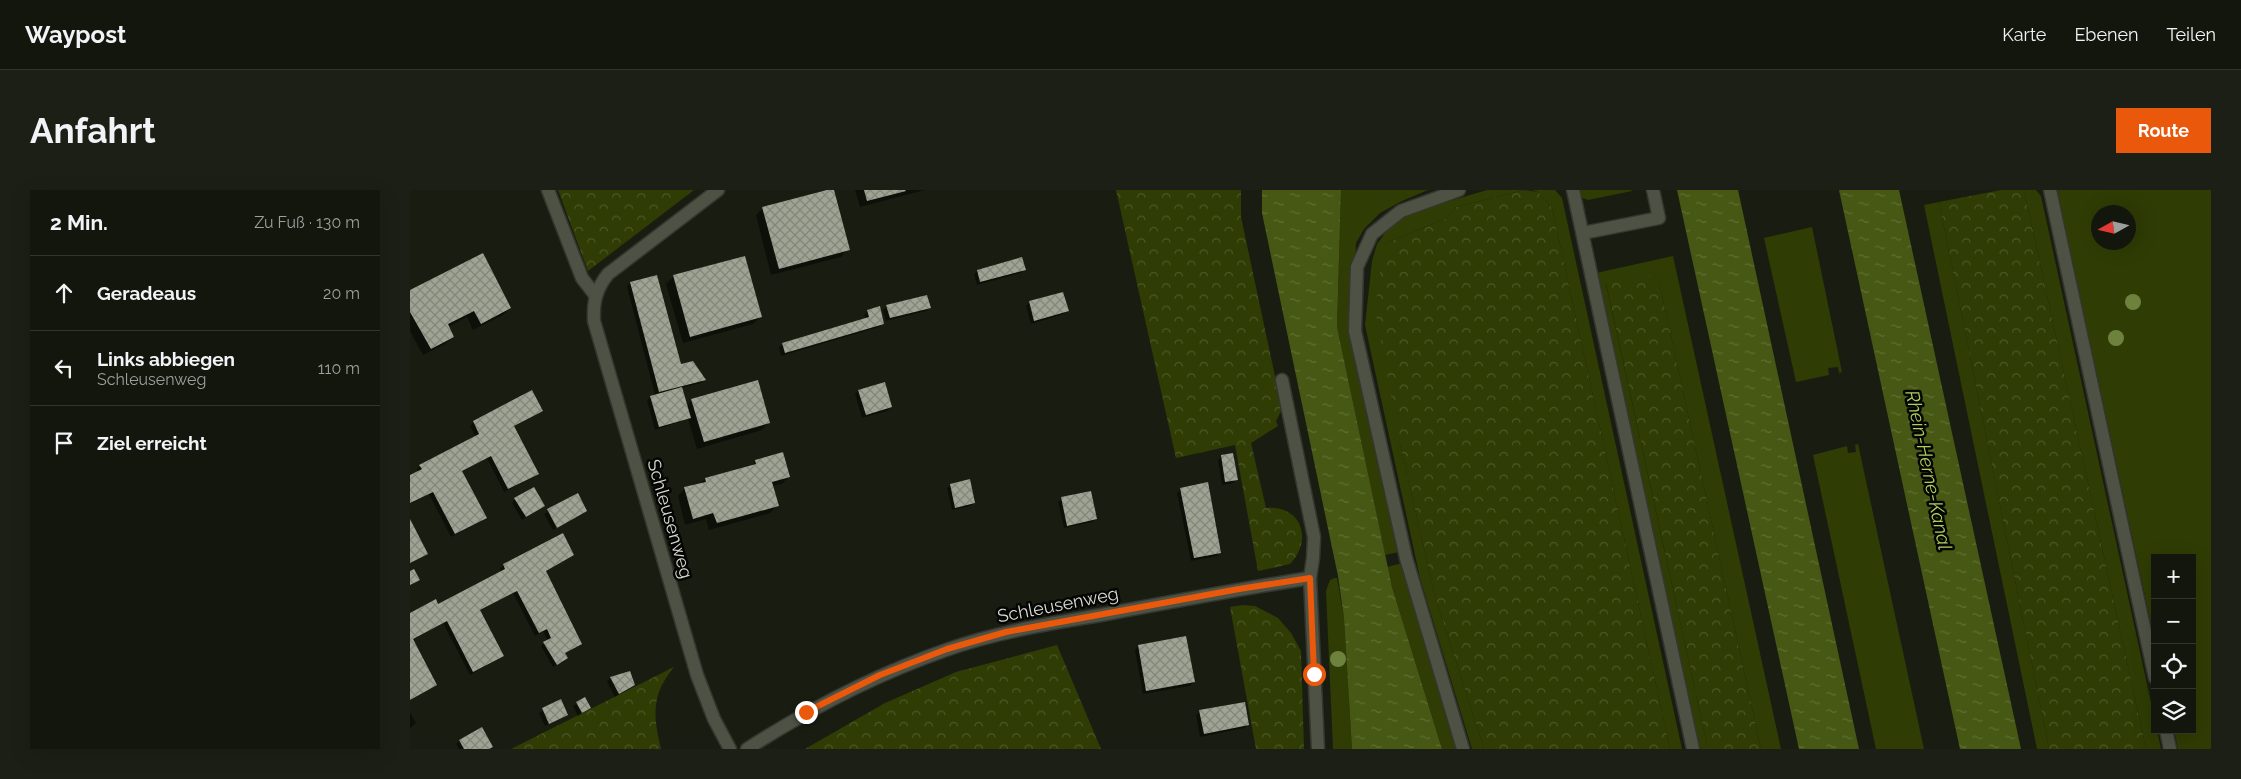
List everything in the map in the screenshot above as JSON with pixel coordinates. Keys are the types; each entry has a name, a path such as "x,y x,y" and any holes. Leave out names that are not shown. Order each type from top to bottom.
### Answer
{"street":[{"path":"548,190 582,278 595,295"},
{"name":"Schleusenweg","path":"718,190 608,274 600,284 595,295 593,308 594,320 697,675 714,719 730,749"},
{"path":"1459,190 1401,211 1372,234 1357,267 1355,331 1406,558 1463,749"},
{"path":"1573,190 1693,749"},
{"path":"1583,233 1659,218 1653,190"},
{"path":"2050,190 2151,659"},
{"path":"1282,380 1314,537 1314,558 1310,578 1318,749"},
{"name":"Schleusenweg","path":"747,749 814,708 880,675 947,649 1006,632 1239,589 1310,578"},
{"path":"2167,734 2170,749"}],"green space":[{"path":"558,190 694,190 588,271"},
{"path":"1116,190 1241,190 1241,217 1282,409 1276,421 1278,426 1251,443 1266,508 1288,512 1300,526 1302,535 1301,545 1297,555 1290,564 1258,571 1235,445 1176,458"},
{"path":"1341,190 1428,190 1380,213 1364,229 1356,243 1352,326 1399,552 1385,555 1337,327"},
{"path":"1487,190 1524,190 1456,207 1447,218 1384,244 1400,444 1435,596 1484,749 1472,749 1420,578 1365,325 1372,261 1377,244 1386,232 1402,218"},
{"path":"1524,190 1538,192 1552,208 1670,749 1484,749 1435,596 1400,444 1375,309 1384,244 1447,218 1456,207"},
{"path":"1532,190 1555,190 1562,198 1682,749 1670,749 1552,208 1538,192"},
{"path":"1578,190 1632,191 1588,200 1580,197"},
{"path":"2001,190 2024,190 2146,749 2049,749 1939,202"},
{"path":"2024,190 2036,190 2041,196 2151,703 2151,734 2158,734 2161,749 2146,749"},
{"path":"2057,190 2211,190 2211,749 2178,749 2175,734 2196,734 2196,554 2151,554 2151,624"},
{"path":"1939,202 2049,749 2037,749 1924,205"},
{"path":"1812,227 1842,372 1839,373 1838,367 1828,368 1829,375 1796,382 1764,238"},
{"path":"1673,256 1781,749 1761,749 1659,281 1606,284 1708,749 1700,749 1596,273"},
{"path":"1647,274 1659,281 1761,749 1708,749 1606,283"},
{"path":"1858,444 1924,749 1876,749 1813,455 1847,446 1848,453 1856,452 1855,445"},
{"path":"1402,563 1458,749 1442,749 1392,587 1387,567"},
{"path":"1337,578 1344,618 1352,749 1333,749 1326,591 1330,580"},
{"path":"1255,606 1278,618 1291,633 1301,651 1304,749 1256,749 1230,607"},
{"path":"1057,645 1101,749 805,749 885,703 956,672"},
{"path":"674,667 661,687 656,706 656,726 661,749 511,749"}],"water":[{"path":"1262,190 1341,190 1337,327 1392,587 1442,749 1352,749 1344,618 1338,576 1262,213"},
{"path":"1677,190 1738,190 1859,749 1799,749"},
{"name":"Rhein-Herne-Kanal","path":"1839,190 1899,190 2021,749 1960,749"}],"building":[{"path":"827,190 834,190 850,250 779,269 762,207"},
{"path":"864,190 905,190 906,191 867,201"},
{"path":"483,253 511,308 481,324 474,311 448,324 454,337 431,349 410,312 410,290"},
{"path":"745,256 762,317 690,337 673,275"},
{"path":"1022,257 1026,270 980,282 977,270"},
{"path":"657,275 681,364 693,361 706,380 659,392 630,282"},
{"path":"1063,292 1069,311 1034,321 1029,301"},
{"path":"927,295 931,308 890,318 886,305"},
{"path":"880,306 884,324 785,353 782,343 869,317 867,310"},
{"path":"758,380 770,423 704,442 691,399"},
{"path":"885,382 892,407 866,415 858,390"},
{"path":"682,387 691,418 659,427 650,396"},
{"path":"532,390 543,411 514,426 539,474 508,489 491,456 462,471 487,518 455,534 433,492 410,503 410,475 422,469 419,465 479,434 473,421"},
{"path":"783,452 790,477 772,482 779,506 717,523 713,513 693,519 684,487 706,482 705,478 756,464 755,460"},
{"path":"1233,453 1238,480 1225,482 1221,455"},
{"path":"970,479 975,503 955,508 950,484"},
{"path":"1208,482 1221,553 1194,558 1180,488"},
{"path":"534,487 545,506 526,517 514,498"},
{"path":"1091,491 1097,519 1067,526 1061,497"},
{"path":"578,493 587,511 557,528 547,509"},
{"path":"410,519 428,554 410,563"},
{"path":"563,533 574,555 546,571 582,644 565,653 568,658 557,665 543,642 551,638 547,629 539,633 517,591 480,610 504,656 473,672 447,621 413,639 437,685 410,700 410,613 436,599 438,604 505,569 503,564"},
{"path":"414,569 420,580 410,585 410,571"},
{"path":"1186,636 1195,682 1146,691 1138,645"},
{"path":"630,671 635,685 619,694 610,677"},
{"path":"585,697 591,708 582,713 576,702"},
{"path":"561,699 568,715 549,724 542,708"},
{"path":"1245,702 1249,725 1204,734 1199,710"},
{"path":"482,727 493,747 489,749 464,749 459,740"}],"route":[{"path":"806,712 880,675 947,649 1006,632 1239,589 1310,578 1314,674"}]}
